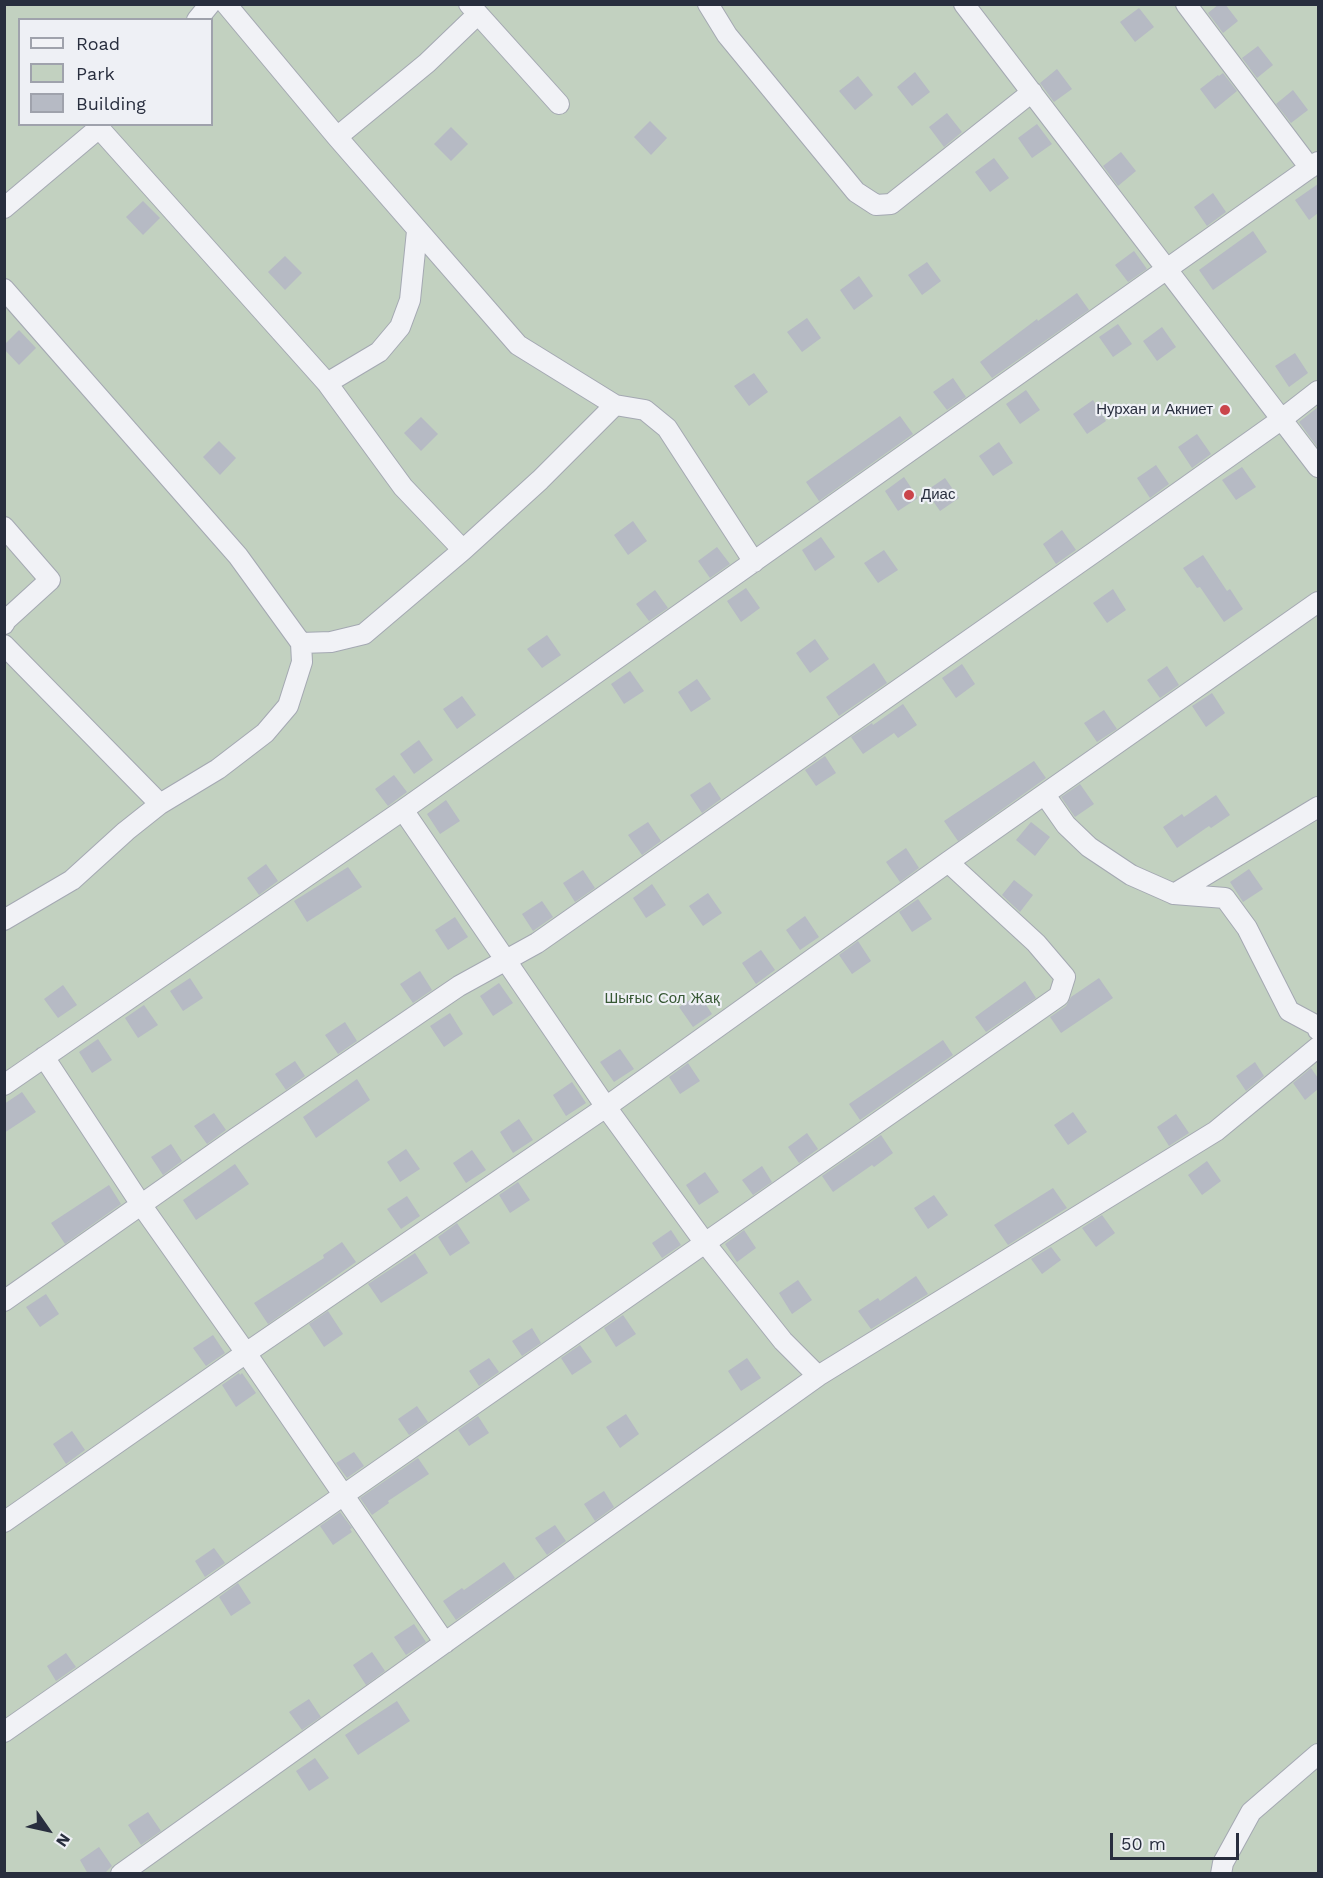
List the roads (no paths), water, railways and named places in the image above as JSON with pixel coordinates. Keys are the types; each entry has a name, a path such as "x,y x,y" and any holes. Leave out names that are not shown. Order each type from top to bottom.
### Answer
{"street":[{"path":"199,18 210,4"},
{"path":"226,4 417,231 518,345 615,405 645,410 667,428 754,562"},
{"path":"708,4 727,35 856,192 876,205 891,204 1032,92"},
{"path":"964,4 1318,466"},
{"path":"4,1085 403,810 1314,165 1186,4"},
{"path":"337,137 427,63 474,9 559,105"},
{"path":"4,208 101,126 327,382 403,487 463,550"},
{"path":"327,382 379,352 400,327 410,300 417,231"},
{"path":"4,289 238,556 301,643 302,662 288,706 266,733 218,769 160,804 72,880 4,920"},
{"path":"4,1301 236,1138 440,999 537,943 1282,419 1318,391"},
{"path":"301,643 331,642 364,633 463,550 540,480 615,405"},
{"path":"4,526 50,580 4,624"},
{"path":"4,1522 606,1107 948,862 1318,602"},
{"path":"4,645 160,804"},
{"path":"1045,795 1066,825 1089,846 1131,874 1174,894 1224,898 1247,928 1289,1011 1317,1026 1318,1030"},
{"path":"1174,894 1318,807"},
{"path":"403,810 606,1107 705,1243 783,1341 818,1376"},
{"path":"4,1732 1059,996 1065,976 1036,943 948,862"},
{"path":"121,1874 818,1376 1216,1131 1318,1047"},
{"path":"44,1057 142,1206 445,1643"},
{"path":"1221,1874 1223,1863 1251,1812 1318,1754"}],"place":[{"name":"Нурхан и Акниет","path":"1225,410"},
{"name":"Диас","path":"909,495"}],"park label":[{"name":"Шығыс Сол Жақ","path":"662,999"}]}
